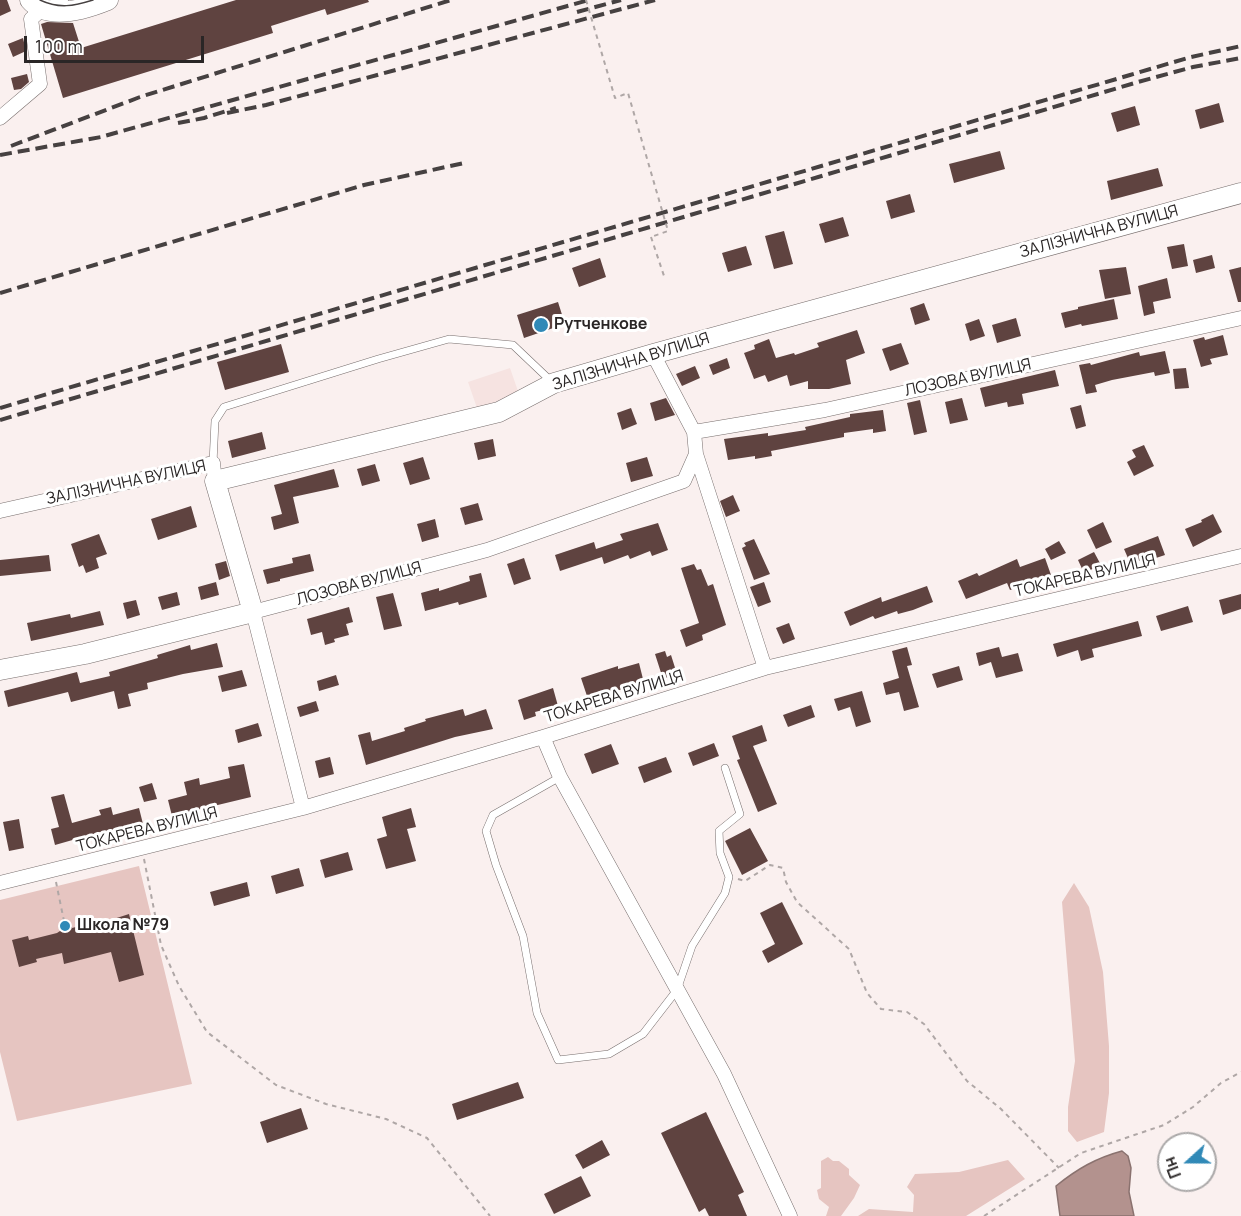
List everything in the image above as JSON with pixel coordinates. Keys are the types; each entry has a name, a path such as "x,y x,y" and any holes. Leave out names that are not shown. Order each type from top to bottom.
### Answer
{"main road":[{"path":"36,5 68,11 108,0"},
{"name":"ЗАЛІЗНИЧНА ВУЛИЦЯ","path":"214,472 499,412 554,383 1241,193"},
{"path":"214,472 253,612"},
{"name":"ЛОЗОВА ВУЛИЦЯ","path":"0,670 85,654 253,612"}],"street":[{"path":"0,118 40,84 31,19 36,5 57,6 61,0"},
{"name":"ЛОЗОВА ВУЛИЦЯ","path":"694,432 825,410 1241,318"},
{"path":"653,354 694,432 696,454 765,668"},
{"name":"ЛОЗОВА ВУЛИЦЯ","path":"253,612 487,550 684,481 696,454"},
{"name":"ЗАЛІЗНИЧНА ВУЛИЦЯ","path":"0,511 214,472"},
{"name":"ТОКАРЕВА ВУЛИЦЯ","path":"0,883 303,808 765,668 1241,556"},
{"path":"253,612 303,808"},
{"path":"543,737 560,777 724,1074 790,1216"}],"lane":[{"path":"214,472 215,421 224,407 449,339 513,345 554,383"},
{"path":"560,777 493,815 486,831 496,865 523,936 537,1013 558,1060 609,1054 635,1039 643,1034 677,990 692,946 725,893 729,877 720,853 719,831 740,814 725,768"}],"path":[{"path":"586,0 615,98 628,93 668,231 651,237 665,279"},
{"path":"142,848 161,945 179,986 207,1032 276,1085 326,1104 386,1119 427,1138 490,1216"},
{"path":"729,877 745,881 770,865 783,868 786,882 797,902 849,949 867,993 881,1009 907,1012 924,1024 967,1081 1001,1109 1059,1168"},
{"path":"53,871 65,926"},
{"path":"984,1216 1081,1153 1164,1125 1193,1107 1221,1083 1241,1072"}],"shaded area":[{"path":"510,368 519,394 477,408 468,382"},
{"path":"139,866 192,1084 17,1121 0,1052 0,900"},
{"path":"1074,883 1089,907 1103,972 1109,1046 1109,1093 1104,1132 1077,1142 1068,1131 1068,1107 1075,1061 1062,902"},
{"path":"1122,1151 1128,1156 1131,1168 1129,1192 1134,1216 1060,1216 1056,1186 1087,1165"},
{"path":"828,1157 833,1161 839,1161 849,1169 849,1175 860,1185 841,1216 826,1216 829,1207 819,1199 817,1190 821,1188 821,1161"},
{"path":"1008,1160 1025,1179 966,1216 858,1216 869,1209 913,1212 914,1195 907,1187 915,1174 959,1172"}],"building":[{"path":"0,0 7,0 11,11 0,16"},
{"path":"236,0 368,0 369,2 327,15 325,9 271,26 273,33 63,98 41,24 47,22 73,23 81,48"},
{"path":"23,38 26,51 13,57 8,44"},
{"path":"27,74 29,82 21,89 14,90 11,78"},
{"path":"1219,103 1224,122 1200,129 1195,110"},
{"path":"1135,106 1140,125 1117,132 1111,113"},
{"path":"1000,151 1005,169 954,183 949,164"},
{"path":"1158,168 1163,186 1111,200 1107,181"},
{"path":"910,194 915,212 891,219 886,201"},
{"path":"843,217 849,236 825,243 819,224"},
{"path":"784,231 793,264 774,269 765,236"},
{"path":"1184,244 1188,266 1172,269 1167,247"},
{"path":"746,246 752,265 728,272 722,253"},
{"path":"1212,255 1215,268 1196,273 1193,260"},
{"path":"600,258 606,277 579,287 572,268"},
{"path":"1126,267 1131,294 1105,299 1099,270"},
{"path":"1241,267 1241,302 1238,302 1229,270"},
{"path":"1167,278 1171,298 1153,302 1155,313 1144,316 1138,286"},
{"path":"1114,299 1118,319 1065,328 1061,313"},
{"path":"558,302 565,324 524,338 517,315"},
{"path":"924,303 930,320 915,325 910,308"},
{"path":"1016,318 1021,336 997,343 992,325"},
{"path":"979,319 985,336 970,341 965,324"},
{"path":"857,330 865,353 846,360 851,384 829,389 808,389 808,381 790,386 787,375 768,382 765,375 754,379 744,353 755,349 754,345 769,339 776,358 794,353 795,355 819,347 817,343"},
{"path":"1223,335 1228,355 1210,359 1212,364 1201,367 1193,340 1204,337 1205,340"},
{"path":"901,343 909,364 890,371 882,349"},
{"path":"281,344 289,372 225,390 217,362"},
{"path":"1165,351 1170,373 1155,376 1154,372 1112,380 1095,385 1097,392 1086,394 1079,365 1090,363 1091,365 1139,352 1140,356"},
{"path":"727,358 730,368 713,375 709,365"},
{"path":"695,366 700,378 682,386 676,374"},
{"path":"1186,368 1189,388 1175,389 1173,369"},
{"path":"1055,370 1059,386 1022,394 1024,404 1008,407 1007,402 985,407 980,388"},
{"path":"666,398 675,415 655,421 650,403"},
{"path":"962,398 968,420 950,424 945,402"},
{"path":"920,400 927,432 914,435 907,403"},
{"path":"1081,405 1086,426 1076,429 1070,408"},
{"path":"631,408 637,424 622,430 617,413"},
{"path":"883,410 886,431 873,433 873,429 844,433 844,437 771,451 772,456 728,460 724,439 768,433 768,436 806,430 805,427 850,417 850,414"},
{"path":"262,432 266,449 232,458 228,441"},
{"path":"493,439 496,456 478,460 474,443"},
{"path":"1144,445 1154,466 1134,476 1127,462 1136,457 1132,450"},
{"path":"423,457 430,479 410,485 403,463"},
{"path":"647,457 653,476 631,482 626,463"},
{"path":"375,464 380,481 362,486 357,469"},
{"path":"334,469 339,487 293,497 299,523 274,530 271,517 282,514 274,485"},
{"path":"733,495 740,511 726,517 720,501"},
{"path":"478,503 483,520 465,525 460,508"},
{"path":"191,506 197,527 158,540 151,519"},
{"path":"1213,514 1222,532 1193,547 1185,529 1202,522 1201,520"},
{"path":"435,519 439,537 422,542 417,524"},
{"path":"1103,522 1112,542 1096,549 1087,530"},
{"path":"658,523 668,550 652,556 650,551 630,559 628,555 604,564 602,557 560,571 555,555 594,542 596,549 623,540 620,534"},
{"path":"99,534 107,554 96,558 99,568 86,573 83,565 79,567 71,544"},
{"path":"1158,536 1165,555 1153,559 1151,555 1131,565 1124,549"},
{"path":"754,539 770,574 754,580 742,548 746,546 744,543"},
{"path":"1059,541 1066,553 1051,560 1045,549"},
{"path":"1094,552 1101,565 1084,573 1078,560"},
{"path":"310,554 314,571 267,584 263,570 293,563 292,558"},
{"path":"49,555 51,571 0,576 0,560"},
{"path":"524,558 531,579 514,585 507,564"},
{"path":"1045,558 1051,575 1010,590 1007,583 966,599 958,581 977,573 979,576 1017,559 1020,567"},
{"path":"226,561 230,576 219,580 215,564"},
{"path":"694,564 697,570 701,569 708,586 713,584 726,625 702,635 703,640 686,647 680,630 699,623 681,568"},
{"path":"481,573 487,597 425,611 421,593 439,588 439,591 470,581 469,576"},
{"path":"216,582 219,595 201,600 198,587"},
{"path":"764,582 771,602 758,607 750,587"},
{"path":"927,586 933,602 913,610 898,614 897,611 875,619 873,616 850,626 844,612 881,597 882,602"},
{"path":"177,592 180,605 162,610 158,597"},
{"path":"393,593 402,626 384,630 376,597"},
{"path":"1241,594 1241,609 1223,615 1219,600"},
{"path":"136,600 140,615 127,619 123,603"},
{"path":"1188,606 1193,622 1161,631 1156,616"},
{"path":"349,607 353,622 346,624 349,635 334,639 335,642 325,645 322,632 311,635 307,619"},
{"path":"100,611 104,625 31,641 27,623 70,614 71,618"},
{"path":"1138,621 1142,636 1092,649 1094,657 1081,661 1078,650 1057,657 1053,644"},
{"path":"789,623 795,639 783,644 776,628"},
{"path":"217,643 223,667 147,683 148,689 128,694 131,706 118,709 114,691 71,702 68,692 8,707 4,691 77,672 80,683 110,676 109,672 158,658 157,655 190,645 191,650"},
{"path":"907,647 912,665 907,666 919,707 904,711 899,692 886,695 883,683 899,678 892,651"},
{"path":"999,647 1002,657 1018,653 1023,671 996,678 991,662 979,666 976,653"},
{"path":"665,651 667,657 671,655 677,674 663,679 655,654"},
{"path":"639,663 644,683 588,699 581,678 618,666 618,669"},
{"path":"959,666 963,680 937,688 932,674"},
{"path":"242,670 247,686 222,692 218,676"},
{"path":"336,675 339,685 319,691 317,681"},
{"path":"553,688 558,706 535,712 536,716 524,720 518,700"},
{"path":"862,691 871,722 856,727 850,707 838,711 834,699"},
{"path":"316,701 319,711 300,717 297,707"},
{"path":"811,705 815,717 788,727 783,715"},
{"path":"463,709 465,716 486,709 493,729 455,737 366,765 358,735 370,732 372,741 405,731 404,728 426,721 425,719"},
{"path":"258,723 262,736 238,743 235,730"},
{"path":"762,725 767,741 753,746 777,804 758,812 737,760 740,759 732,736"},
{"path":"714,743 719,756 693,766 688,753"},
{"path":"611,744 619,764 592,774 584,754"},
{"path":"330,757 334,774 319,778 315,761"},
{"path":"666,757 672,772 644,783 638,767"},
{"path":"244,764 251,797 172,816 168,800 187,795 184,782 199,778 200,785 230,778 228,767"},
{"path":"152,783 157,799 144,802 139,787"},
{"path":"64,794 72,823 101,815 99,810 111,807 113,815 139,808 143,824 105,833 104,831 55,845 51,829 59,827 51,797"},
{"path":"411,808 416,827 407,829 416,861 386,869 377,839 387,836 382,817"},
{"path":"19,819 24,848 9,851 3,822"},
{"path":"750,828 768,861 742,875 725,841"},
{"path":"348,852 353,870 325,878 320,860"},
{"path":"299,868 304,886 276,894 271,876"},
{"path":"247,882 250,896 214,906 210,892"},
{"path":"782,902 803,944 768,963 762,951 775,944 760,913"},
{"path":"129,914 144,975 119,982 111,952 64,964 62,953 36,959 37,962 19,967 12,940 28,936 29,940 57,933 60,928 71,925 72,928 88,924 89,927"},
{"path":"518,1082 524,1098 457,1120 452,1104"},
{"path":"301,1108 308,1129 267,1143 260,1122"},
{"path":"706,1112 744,1192 738,1195 747,1216 709,1216 705,1208 699,1212 661,1133"},
{"path":"602,1140 610,1155 583,1169 575,1155"},
{"path":"581,1176 591,1196 554,1214 544,1194"}],"tram line":[{"path":"40,0 66,6 93,0"}],"railway":[{"path":"11,146 140,97 451,0"},
{"path":"0,155 101,137 589,0"},
{"path":"577,12 621,0"},
{"path":"227,113 266,105 655,0"},
{"path":"0,408 1191,57 1241,46"},
{"path":"0,420 1138,82 1193,67 1241,58"},
{"path":"178,123 236,108"},
{"path":"0,293 364,185 464,163"}],"place":[{"name":"Рутченкове","path":"541,325"},
{"name":"Школа №79","path":"65,926"}]}
